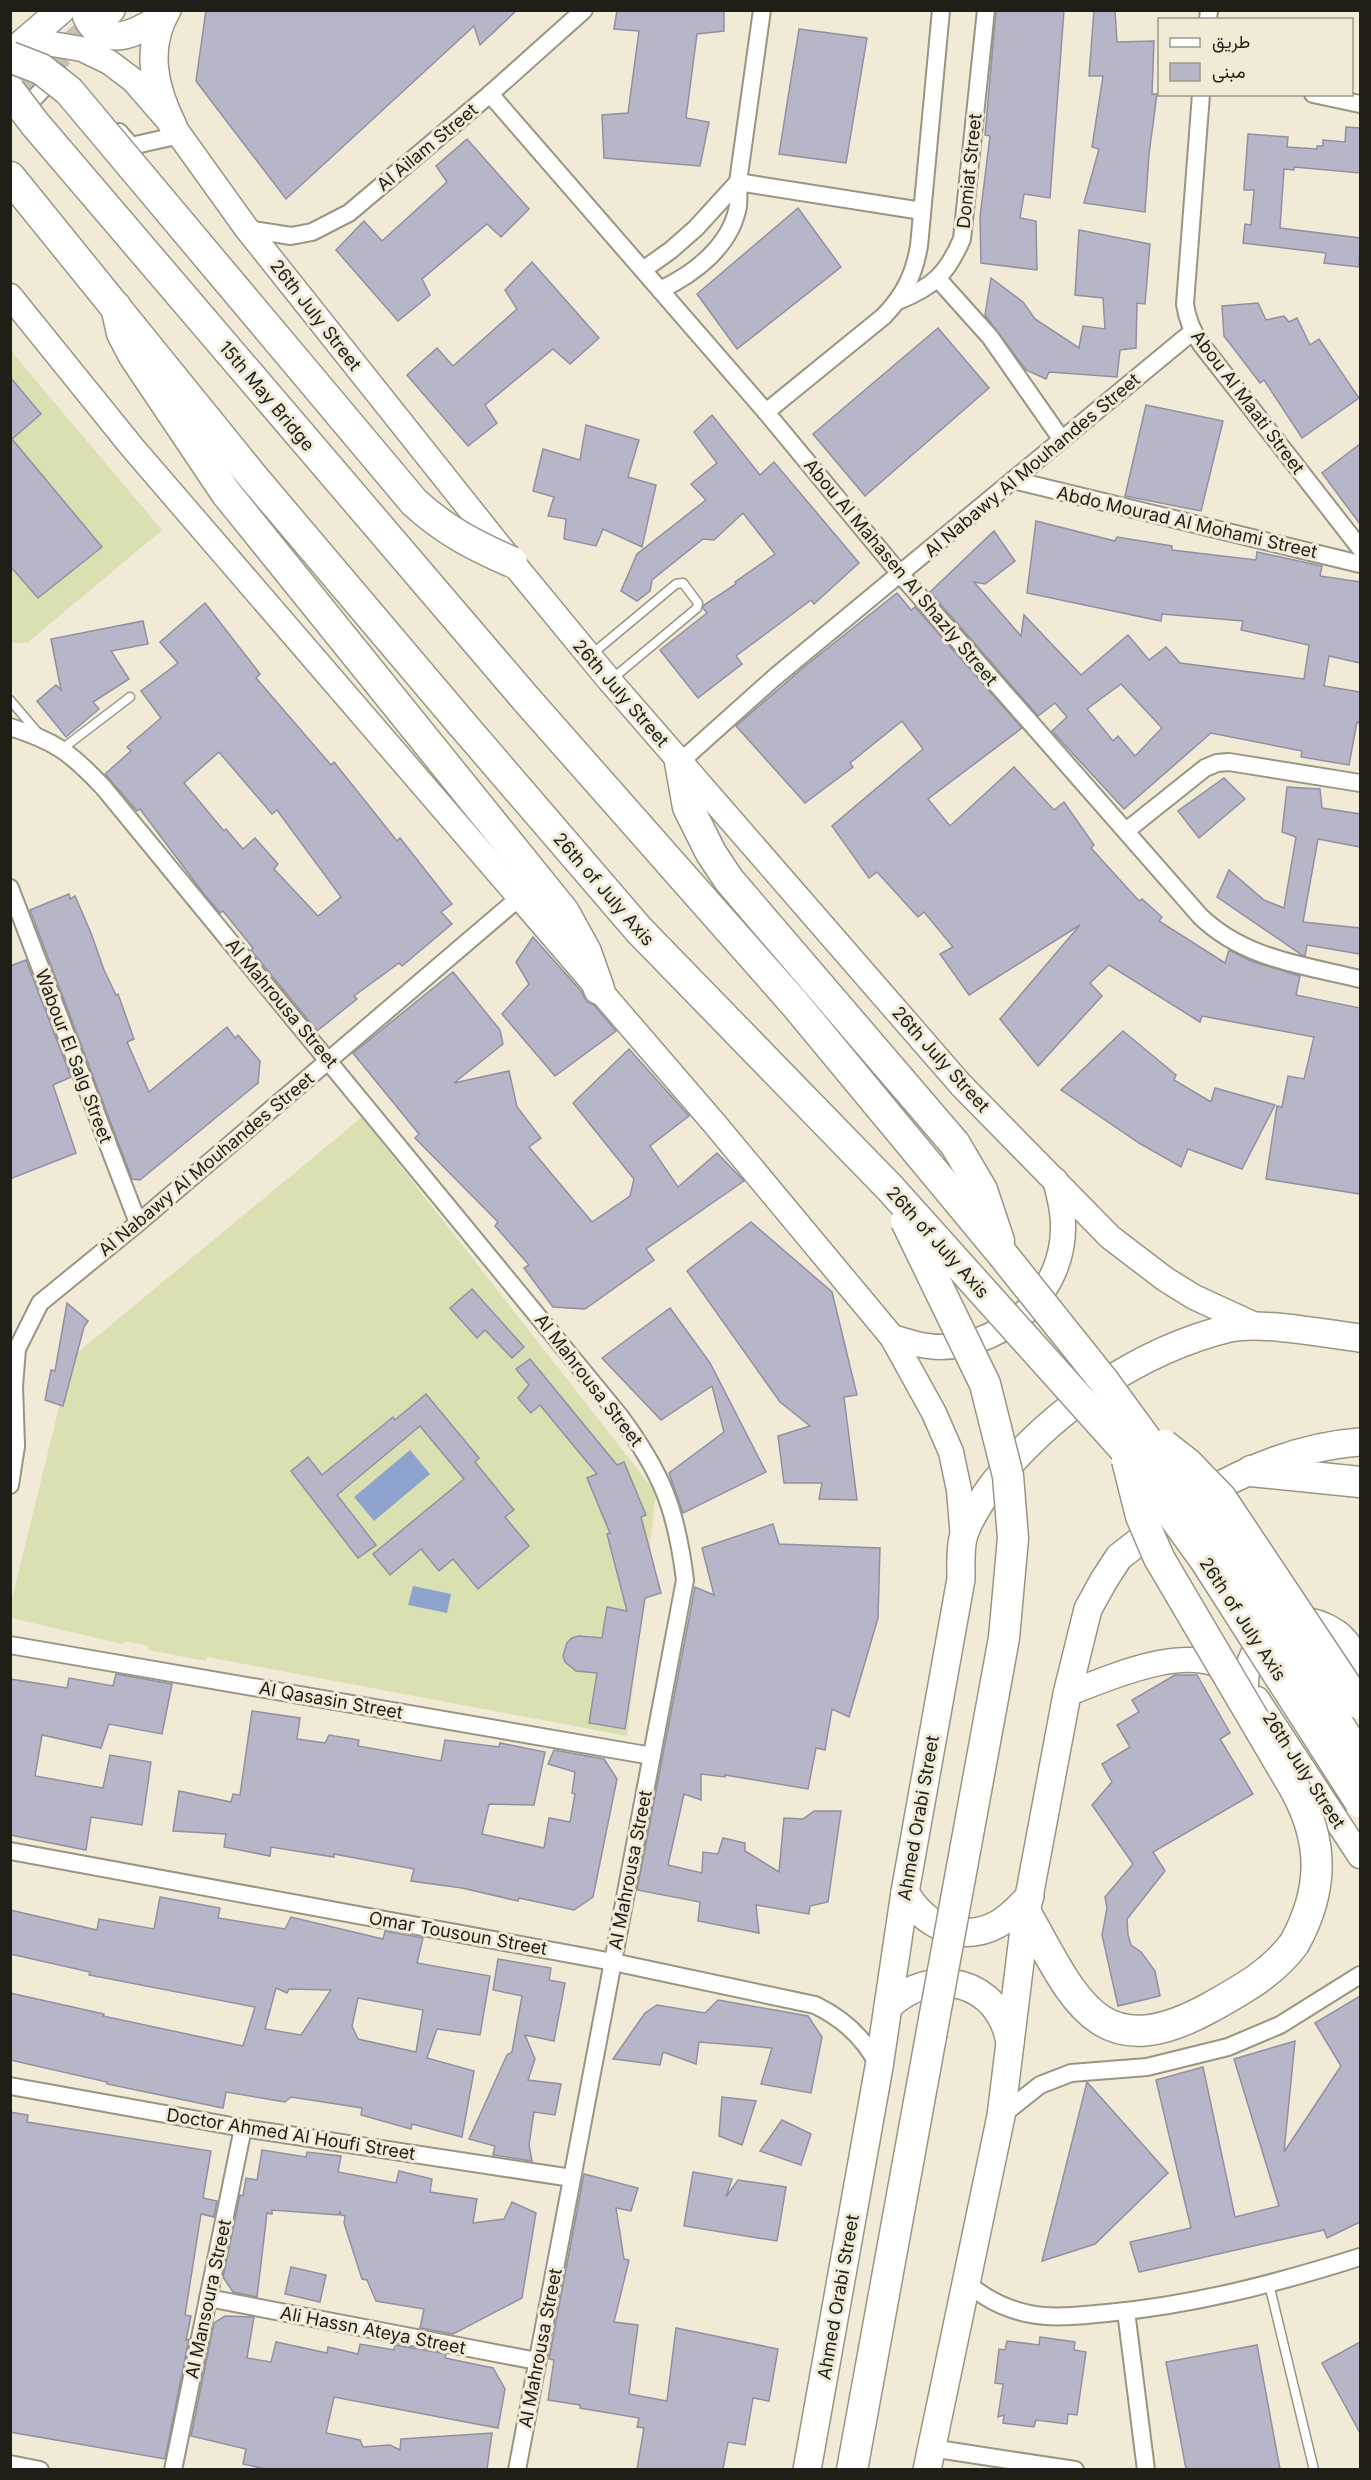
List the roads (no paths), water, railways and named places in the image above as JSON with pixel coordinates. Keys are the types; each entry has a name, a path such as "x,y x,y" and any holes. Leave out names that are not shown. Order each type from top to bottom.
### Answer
{"highway":[{"path":"14,52 41,69 56,75 414,502 438,524 464,541 512,562"},
{"name":"15th May Bridge","path":"17,100 526,699"},
{"path":"10,177 116,307 122,333 134,356 226,493 564,912 586,952 599,989"},
{"name":"26th of July Axis","path":"116,307 253,477 639,930 1134,1441 1222,1543 1360,1758"},
{"name":"26th of July Axis","path":"526,699 795,1004 1003,1255 1103,1380 1134,1441 1205,1560 1360,1802"},
{"path":"680,762 688,807 711,853 749,905 955,1144 981,1190 1003,1255"},
{"path":"852,2469 1004,1638 1013,1538 1008,1476 985,1384 890,1188"},
{"path":"1028,1905 1070,1992 1080,2004 1105,2022 1134,2031 1165,2028 1213,2006 1267,1974 1294,1944 1311,1907 1316,1888 1316,1846 1312,1826 1295,1789 1159,1558 1141,1516 1134,1441 1187,1463 1221,1498 1360,1704"},
{"path":"1251,1471 1360,1482"}],"main road":[{"path":"14,52 61,10"},
{"path":"102,11 93,28 106,36 122,37 165,14"},
{"path":"165,14 155,44 154,73 160,101 177,131"},
{"name":"26th July Street","path":"14,52 52,44 82,50 109,62 133,80 177,131 247,229 590,657 961,1085 1110,1237 1194,1297 1257,1326"},
{"path":"10,296 132,447 599,989 892,1336 934,1413 951,1452 959,1490 963,1538"},
{"path":"892,1336 926,1346 962,1345 986,1339 1007,1328 1026,1313 1041,1295 1053,1274 1061,1251 1062,1215 1055,1179"},
{"name":"Ahmed Orabi Street","path":"807,2469 879,2067 904,1892 961,1579 963,1538 981,1500 1003,1473 1052,1424 1079,1402 1118,1376 1169,1350 1231,1328 1257,1326 1360,1338"},
{"path":"929,2459 1001,2116 1028,1905 1067,1694 1088,1609 1119,1557 1183,1508 1218,1486 1298,1453 1341,1443 1360,1442"},
{"path":"1246,1686 1248,1662 1259,1641 1273,1629 1290,1622 1313,1622 1334,1630 1351,1646 1360,1664"},
{"name":"26th July Street","path":"1067,1694 1129,1671 1180,1660 1210,1663 1228,1670 1246,1686 1266,1712 1360,1856"},
{"path":"904,1892 928,1921 952,1931 983,1930 1000,1923 1028,1905"},
{"path":"888,2007 909,1989 922,1985 935,1982 963,1985 975,1991 996,2009 1006,2027 1010,2047"}],"street":[{"name":"Al Ailam Street","path":"247,229 291,236 312,232 349,213 490,94 584,10"},
{"path":"660,290 681,280 717,249 738,207 738,182 762,10"},
{"name":"Domiat Street","path":"766,412 884,316 898,301 908,284 915,266 922,211 941,10"},
{"name":"Domiat Street","path":"898,301 919,293 938,279 953,261 962,239 986,10"},
{"path":"17,100 56,75"},
{"name":"Abou Al Mahasen Al Shazly Street","path":"490,94 766,412 900,574 1200,916 1225,938 1239,946 1270,957 1360,979"},
{"name":"Abou Al Maati Street","path":"1201,96 1185,304 1192,332 1360,548"},
{"path":"1322,96 1360,104"},
{"path":"114,128 131,146 177,131"},
{"path":"738,182 922,211"},
{"path":"643,270 696,228 738,182"},
{"path":"938,279 990,337 1062,440"},
{"name":"Al Nabawy Al Mouhandes Street","path":"680,762 776,677 1192,332"},
{"name":"Abdo Mourad Al Mohami Street","path":"1014,480 1360,564"},
{"name":"Al Mahrousa Street","path":"10,727 42,737 76,758 103,787 619,1415 645,1451 666,1492 680,1535 686,1580 517,2469"},
{"path":"1126,831 1205,768 1217,763 1229,762 1360,783"},
{"name":"Wabour El Salg Street","path":"10,888 138,1223"},
{"name":"Al Nabawy Al Mouhandes Street","path":"13,1448 14,1349 40,1303 138,1223 520,897"},
{"path":"10,1485 13,1448"},
{"name":"Al Qasasin Street","path":"10,1645 652,1756"},
{"name":"Omar Tousoun Street","path":"10,1851 613,1962 815,2005 842,2020 853,2030 872,2053 879,2067"},
{"path":"1001,2116 1040,2085 1071,2073 1147,2067 1228,2047 1280,2025 1360,1975"},
{"name":"Doctor Ahmed Al Houfi Street","path":"10,2086 243,2128 572,2178"},
{"name":"Al Mansoura Street","path":"173,2469 243,2128"},
{"path":"966,2282 998,2304 1031,2314 1067,2317 1126,2311 1207,2298 1269,2284 1360,2257"},
{"name":"Ali Hassn Ateya Street","path":"208,2298 537,2361"},
{"path":"1126,2311 1146,2469"},
{"path":"929,2459 1075,2469"},
{"path":"10,2464 40,2469"}],"lane":[{"path":"590,657 676,584 683,583 698,603 697,609 610,681"},
{"path":"62,750 130,697"},
{"path":"10,700 42,737"},
{"path":"1269,2284 1314,2469"}],"water":[{"path":"410,1450 430,1474 374,1521 354,1497"},
{"path":"413,1586 451,1594 447,1613 408,1605"}],"tunnel":[{"path":"10,98 84,34"}]}
